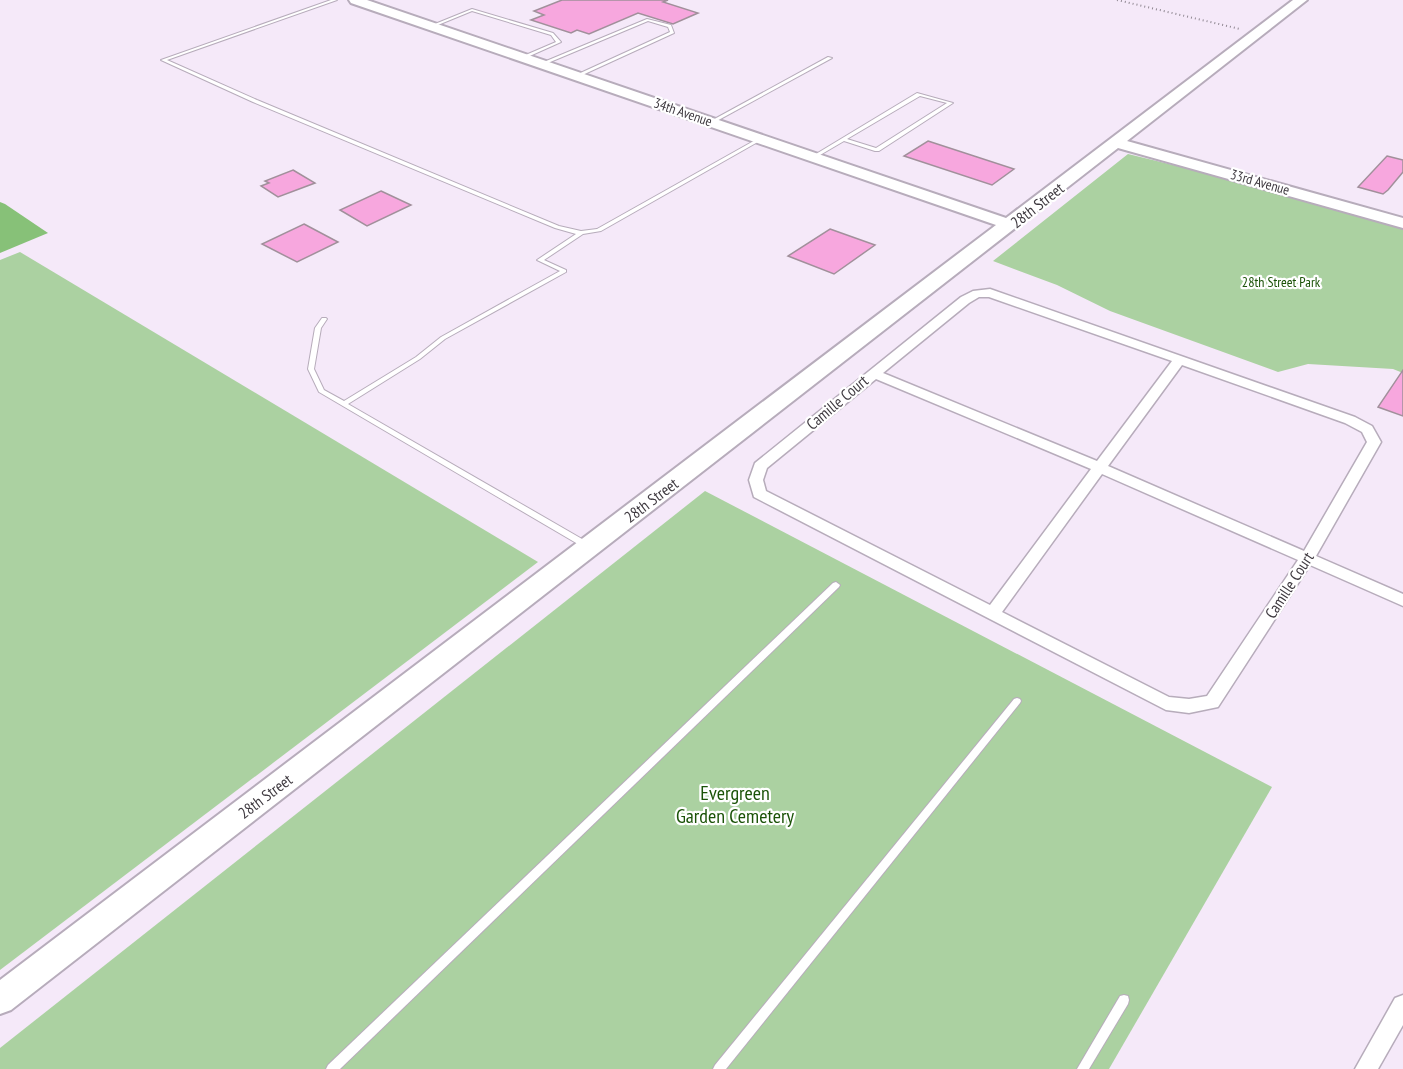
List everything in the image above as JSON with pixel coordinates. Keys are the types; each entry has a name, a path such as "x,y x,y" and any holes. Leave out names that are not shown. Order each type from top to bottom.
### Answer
{"main road":[{"name":"34th Avenue","path":"355,0 1011,225"},
{"name":"28th Street","path":"0,999 1302,0"},
{"name":"33rd Avenue","path":"1117,143 1403,223"}],"street":[{"name":"Camille Court","path":"990,293 1350,420 1367,429 1374,442 1307,558 1212,702 1189,706 1166,702 759,494 756,480 760,466 873,373 965,300 977,294 990,293"},
{"path":"992,614 1179,360"},
{"path":"873,373 1101,468 1403,600"},
{"path":"1366,1069 1403,1005"}],"lane":[{"path":"335,0 163,60 557,227 581,233 599,230 761,139"},
{"path":"432,26 472,10 552,34 559,42 523,58"},
{"path":"541,64 648,20 670,26 672,33 578,76"},
{"path":"711,122 830,58"},
{"path":"813,157 843,139 920,94 951,103 877,150 843,139"},
{"path":"344,404 418,358 443,338 564,271 540,260 581,233"},
{"path":"324,319 318,328 311,369 321,391 590,547"},
{"path":"332,1069 836,585"},
{"path":"719,1069 1017,701"},
{"path":"1083,1069 1124,1000"}],"path":[{"path":"1117,0 1258,34"}],"green space":[{"name":"28th Street Park","path":"1128,154 1251,184 1403,228 1403,373 1393,369 1308,364 1278,372 1110,311 1057,285 993,261"},
{"path":"0,202 5,204 48,233 0,253"},
{"path":"20,252 538,562 0,970 0,260"},
{"name":"Evergreen Garden Cemetery","path":"705,491 1272,787 1109,1069 0,1069 0,1048"}],"building":[{"path":"562,0 668,0 663,2 698,13 673,24 638,13 589,34 577,30 571,33 531,20 544,15 534,11"},
{"path":"928,141 1014,169 992,185 904,156"},
{"path":"1387,156 1403,160 1403,172 1388,190 1383,194 1358,187"},
{"path":"293,170 315,183 278,197 261,186 269,183 265,181"},
{"path":"381,191 411,205 367,226 340,210"},
{"path":"304,224 338,242 297,262 262,244"},
{"path":"830,229 875,245 834,274 788,256"},
{"path":"1403,370 1403,416 1378,407"}]}
